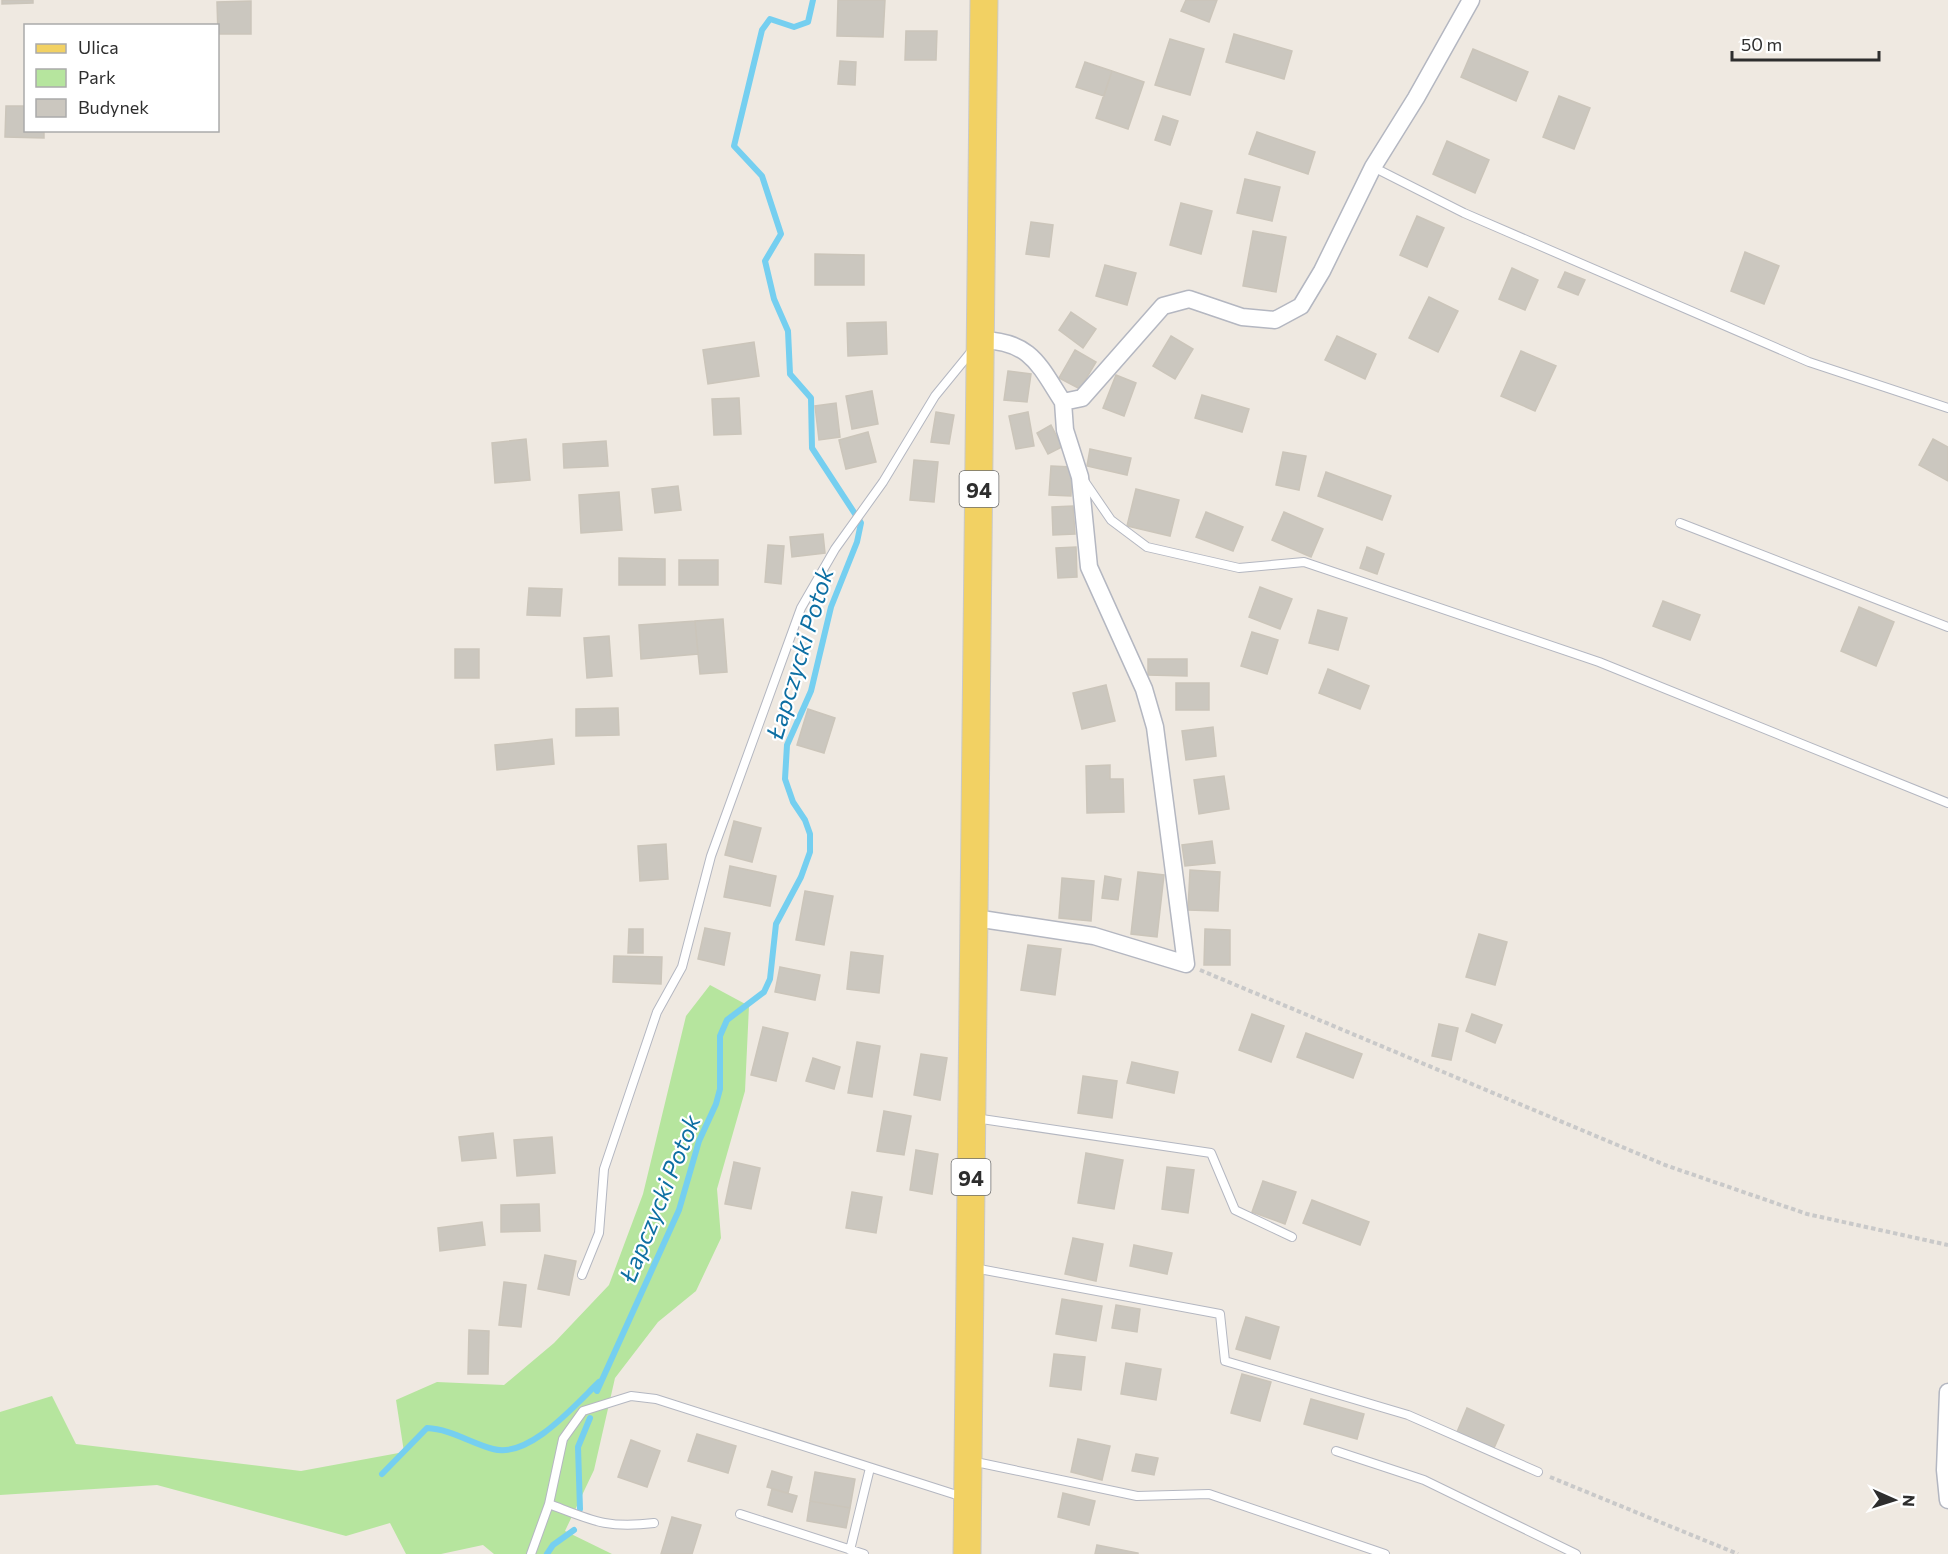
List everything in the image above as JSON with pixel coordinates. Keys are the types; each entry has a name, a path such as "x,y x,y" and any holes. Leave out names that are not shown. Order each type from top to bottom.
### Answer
{"main road":[{"name":"94","path":"967,1554 984,0"}],"street":[{"path":"1063,402 1082,398 1163,306 1189,299 1242,317 1275,320 1301,306 1322,272 1373,167 1416,98 1471,0"},
{"path":"975,918 1094,936 1186,964 1155,727 1144,688 1089,567 1080,477 1065,430 1063,402 1034,358 1012,344 981,340"},
{"path":"1948,1392 1945,1435 1948,1500"}],"lane":[{"path":"1373,167 1464,213 1809,362 1948,408"},
{"path":"582,1275 598,1233 604,1169 657,1012 682,968 711,856 801,608 836,549 870,501 935,396 981,340"},
{"path":"1080,477 1111,520 1147,547 1239,568 1304,561 1599,662 1948,803"},
{"path":"1680,523 1948,627"},
{"path":"972,1118 1211,1153 1235,1210 1292,1237"},
{"path":"970,1268 1220,1314 1225,1361 1408,1415 1538,1472"},
{"path":"531,1554 549,1504 563,1439 583,1411 632,1396 656,1399 968,1498"},
{"path":"1336,1451 1424,1480 1576,1554"},
{"path":"968,1460 1137,1496 1209,1494 1385,1554"},
{"path":"850,1550 870,1468"},
{"path":"549,1504 598,1523 630,1526 654,1522"},
{"path":"740,1514 864,1554"}],"path":[{"path":"1186,964 1665,1165 1807,1214 1948,1245"},
{"path":"1538,1472 1738,1554"}],"green space":[{"path":"710,985 749,1006 745,1091 717,1189 721,1238 696,1291 658,1322 615,1378 594,1470 565,1531 612,1554 494,1554 483,1545 441,1554 406,1554 390,1523 346,1536 157,1485 0,1495 0,1412 52,1396 76,1444 301,1471 404,1452 396,1400 437,1382 504,1385 554,1343 609,1285 643,1194 686,1016"}],"building":[{"path":"2,0 33,0 33,3 2,4"},
{"path":"838,0 885,0 883,37 837,36"},
{"path":"1186,0 1217,0 1209,22 1181,11"},
{"path":"251,1 251,34 219,34 217,2"},
{"path":"906,31 937,31 936,60 905,60"},
{"path":"1234,34 1292,51 1284,79 1226,62"},
{"path":"1170,39 1204,49 1190,95 1155,85"},
{"path":"1473,49 1528,72 1516,101 1461,77"},
{"path":"840,61 856,62 855,85 838,84"},
{"path":"1085,62 1112,71 1104,96 1076,87"},
{"path":"1112,71 1144,82 1128,129 1096,118"},
{"path":"1559,96 1590,108 1574,149 1543,137"},
{"path":"6,106 24,106 24,132 44,132 44,138 5,137"},
{"path":"1163,116 1178,121 1170,145 1155,140"},
{"path":"1257,132 1315,152 1308,174 1249,154"},
{"path":"1447,141 1489,160 1475,193 1433,174"},
{"path":"1245,179 1280,187 1272,221 1237,213"},
{"path":"1181,203 1212,211 1201,254 1170,245"},
{"path":"1417,216 1444,228 1427,267 1400,255"},
{"path":"1031,222 1053,225 1049,257 1026,254"},
{"path":"1253,231 1286,237 1276,292 1243,286"},
{"path":"1745,252 1779,266 1764,304 1731,291"},
{"path":"815,254 864,255 864,285 815,285"},
{"path":"1105,265 1136,273 1127,305 1096,296"},
{"path":"1512,268 1538,280 1525,310 1499,299"},
{"path":"1565,272 1585,280 1578,295 1558,287"},
{"path":"1429,297 1458,311 1438,352 1409,338"},
{"path":"1071,312 1096,329 1083,348 1059,330"},
{"path":"886,322 887,354 848,356 847,323"},
{"path":"1171,336 1193,349 1175,379 1153,366"},
{"path":"1337,336 1376,354 1365,379 1325,360"},
{"path":"754,342 759,376 708,384 703,350"},
{"path":"1075,350 1096,362 1080,389 1059,378"},
{"path":"1521,351 1556,366 1535,411 1501,396"},
{"path":"1008,371 1031,374 1027,402 1004,400"},
{"path":"1116,375 1136,383 1124,416 1103,408"},
{"path":"872,391 878,424 852,429 846,396"},
{"path":"1202,395 1249,409 1242,432 1195,418"},
{"path":"739,398 741,434 714,435 712,399"},
{"path":"836,403 840,437 819,440 815,406"},
{"path":"936,412 954,415 949,444 931,442"},
{"path":"1028,412 1034,446 1016,449 1009,416"},
{"path":"1051,425 1062,447 1048,454 1037,433"},
{"path":"868,432 876,462 846,469 839,440"},
{"path":"526,439 530,480 495,483 492,443"},
{"path":"1933,439 1948,447 1948,481 1919,465"},
{"path":"606,441 608,466 564,468 563,444"},
{"path":"1090,449 1131,458 1127,475 1087,466"},
{"path":"1283,452 1306,456 1299,490 1276,485"},
{"path":"914,460 938,462 934,502 910,500"},
{"path":"1051,466 1072,467 1071,496 1049,495"},
{"path":"1326,472 1391,496 1382,520 1318,496"},
{"path":"678,486 681,510 655,513 652,489"},
{"path":"1136,489 1179,500 1170,536 1127,526"},
{"path":"619,492 622,530 581,533 579,495"},
{"path":"1073,506 1075,534 1053,535 1052,507"},
{"path":"1206,512 1243,527 1233,551 1196,537"},
{"path":"1284,512 1323,529 1311,557 1272,540"},
{"path":"823,534 825,553 792,557 790,537"},
{"path":"768,545 784,546 781,584 765,582"},
{"path":"1076,547 1077,577 1058,578 1056,548"},
{"path":"1367,547 1384,554 1377,574 1360,568"},
{"path":"619,558 665,559 665,585 619,585"},
{"path":"679,560 718,560 718,585 679,585"},
{"path":"1260,587 1292,599 1280,629 1249,617"},
{"path":"529,588 562,589 560,616 527,615"},
{"path":"1663,601 1700,615 1690,640 1653,626"},
{"path":"1859,607 1894,622 1876,666 1841,651"},
{"path":"1318,610 1347,618 1338,650 1309,643"},
{"path":"723,619 727,672 700,674 695,621"},
{"path":"695,621 698,654 641,659 639,625"},
{"path":"1252,632 1278,640 1267,674 1241,666"},
{"path":"609,636 612,676 587,678 584,638"},
{"path":"455,649 479,649 479,678 455,678"},
{"path":"1148,659 1187,659 1187,676 1148,675"},
{"path":"1328,669 1369,686 1360,709 1319,693"},
{"path":"1176,683 1209,683 1209,710 1176,710"},
{"path":"1106,685 1115,721 1082,729 1073,693"},
{"path":"618,708 619,735 576,736 576,709"},
{"path":"808,709 835,718 824,753 797,745"},
{"path":"1213,727 1216,756 1186,760 1182,731"},
{"path":"552,739 554,764 497,770 495,745"},
{"path":"1110,765 1110,779 1123,779 1124,812 1087,813 1086,766"},
{"path":"1224,776 1229,809 1199,814 1194,780"},
{"path":"734,821 761,828 752,862 725,855"},
{"path":"1212,841 1215,863 1185,866 1182,845"},
{"path":"666,844 668,879 640,881 638,846"},
{"path":"730,866 776,876 770,906 724,897"},
{"path":"1190,870 1220,872 1218,911 1188,910"},
{"path":"1138,872 1164,875 1157,937 1131,934"},
{"path":"1105,876 1121,879 1118,900 1102,898"},
{"path":"1062,878 1094,881 1091,921 1059,918"},
{"path":"805,891 833,896 824,945 796,940"},
{"path":"705,928 730,933 724,965 698,959"},
{"path":"629,929 643,929 643,953 628,953"},
{"path":"1205,929 1230,930 1230,965 1204,965"},
{"path":"1479,934 1507,942 1495,985 1466,977"},
{"path":"1028,945 1061,949 1055,995 1021,990"},
{"path":"851,952 883,956 879,993 847,989"},
{"path":"614,956 662,957 661,984 613,982"},
{"path":"780,967 820,975 815,1000 775,992"},
{"path":"1252,1014 1284,1026 1271,1062 1239,1050"},
{"path":"1472,1014 1502,1025 1495,1043 1466,1031"},
{"path":"1439,1024 1458,1028 1451,1060 1432,1056"},
{"path":"763,1027 788,1033 776,1081 751,1075"},
{"path":"1306,1033 1362,1054 1353,1078 1297,1057"},
{"path":"857,1042 880,1046 872,1097 848,1093"},
{"path":"921,1054 947,1058 940,1100 914,1095"},
{"path":"813,1058 840,1067 834,1089 806,1081"},
{"path":"1132,1062 1178,1072 1174,1093 1127,1083"},
{"path":"1083,1076 1117,1081 1112,1118 1078,1113"},
{"path":"884,1111 911,1116 904,1155 877,1151"},
{"path":"493,1133 496,1158 462,1161 459,1137"},
{"path":"552,1137 555,1173 517,1176 514,1140"},
{"path":"916,1150 938,1154 932,1194 910,1190"},
{"path":"1086,1153 1123,1160 1114,1209 1078,1203"},
{"path":"734,1162 760,1168 751,1209 725,1204"},
{"path":"1167,1167 1194,1170 1188,1213 1162,1209"},
{"path":"1263,1181 1296,1192 1285,1224 1252,1212"},
{"path":"852,1192 882,1197 876,1233 846,1228"},
{"path":"1312,1200 1369,1222 1360,1245 1303,1223"},
{"path":"539,1204 540,1231 501,1232 501,1205"},
{"path":"482,1222 485,1245 440,1251 438,1228"},
{"path":"1073,1238 1103,1244 1096,1281 1065,1274"},
{"path":"1134,1245 1172,1253 1167,1274 1130,1266"},
{"path":"545,1255 576,1261 569,1295 538,1289"},
{"path":"504,1282 526,1285 521,1327 499,1325"},
{"path":"1062,1299 1102,1306 1096,1341 1056,1334"},
{"path":"1116,1305 1140,1309 1137,1332 1112,1328"},
{"path":"1246,1317 1279,1327 1270,1359 1236,1349"},
{"path":"469,1330 489,1331 488,1374 468,1374"},
{"path":"1054,1354 1085,1357 1081,1390 1050,1386"},
{"path":"1126,1363 1161,1369 1156,1400 1121,1394"},
{"path":"1242,1374 1271,1382 1260,1421 1231,1413"},
{"path":"1311,1399 1364,1414 1357,1439 1304,1424"},
{"path":"1467,1408 1504,1425 1494,1448 1457,1432"},
{"path":"697,1434 736,1446 728,1473 688,1461"},
{"path":"1078,1439 1110,1446 1102,1480 1071,1472"},
{"path":"631,1440 660,1451 647,1487 618,1477"},
{"path":"1136,1454 1158,1458 1154,1475 1132,1471"},
{"path":"772,1471 792,1477 788,1493 767,1487"},
{"path":"815,1472 855,1479 850,1508 810,1501"},
{"path":"772,1489 797,1496 792,1512 768,1505"},
{"path":"1063,1493 1095,1501 1089,1525 1058,1517"},
{"path":"810,1501 850,1508 846,1528 807,1521"},
{"path":"672,1517 701,1525 692,1554 661,1554"},
{"path":"1097,1545 1138,1553 1138,1554 1095,1554"}],"waterway":[{"name":"Łapczycki Potok","path":"597,1391 679,1210 699,1141 716,1104 720,1089 720,1036 727,1020 764,992 770,979 776,924 801,877 810,852 810,834 805,820 793,802 785,779 787,745 811,691 831,607 857,542 861,523 812,448 811,398 790,374 788,331 774,299 765,261 781,234 762,176 734,146 762,30 770,19 794,27 808,22 813,0"},
{"path":"382,1474 427,1428 444,1431 493,1449 507,1450 521,1446 551,1428 599,1382"},
{"name":"Łapczycki Potok","path":"580,1509 578,1447 590,1418"},
{"name":"Łapczycki Potok","path":"547,1554 553,1545 574,1530"}]}
